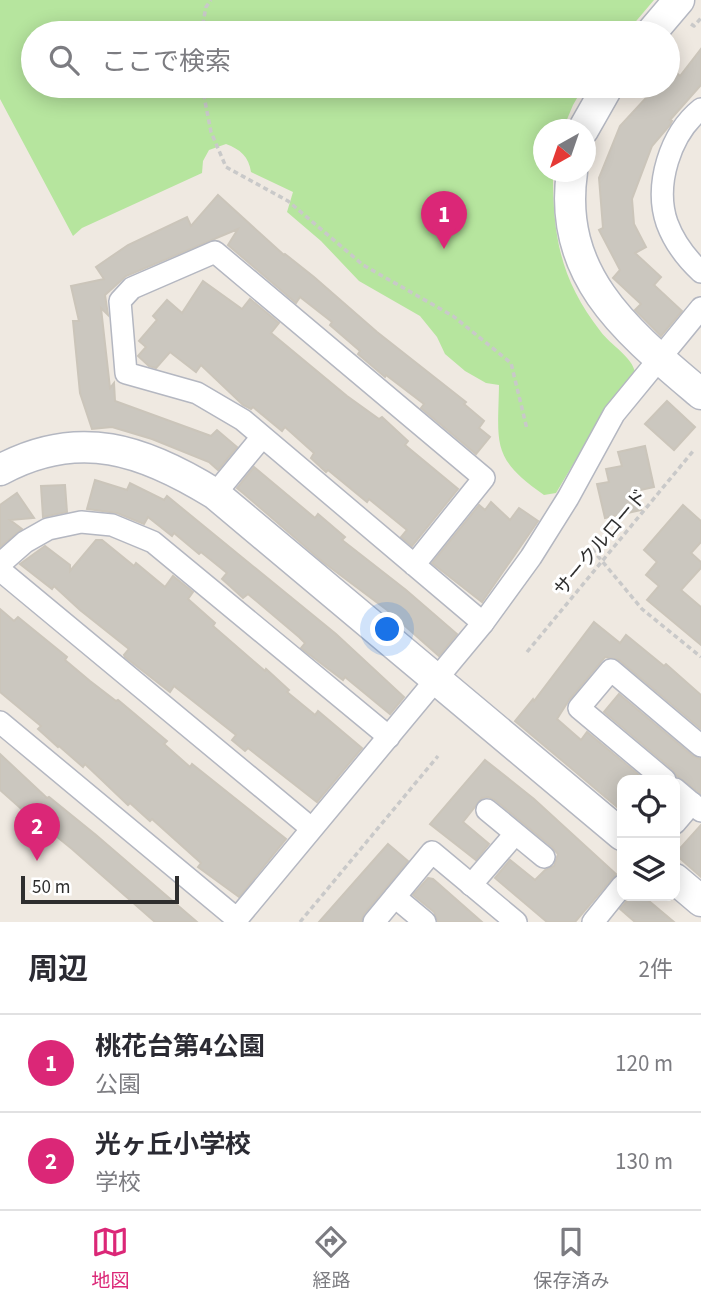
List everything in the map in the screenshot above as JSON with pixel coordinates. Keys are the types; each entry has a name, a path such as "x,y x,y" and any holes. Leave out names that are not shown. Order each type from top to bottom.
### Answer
{"street":[{"path":"661,21 679,0"},
{"path":"589,119 601,98"},
{"path":"701,108 680,132 670,154 664,177 663,200 667,223 686,258 701,272"},
{"path":"572,182 571,214 583,263 600,296 622,325 701,394"},
{"path":"414,565 484,478 215,252 132,288 120,301 126,373 197,393 243,420 262,437 414,565 483,623"},
{"path":"0,722 237,919 483,623 531,557 562,508 614,414 701,308"},
{"path":"215,494 262,437"},
{"path":"0,470 37,454 92,447 148,458 180,472 215,494 617,831"},
{"path":"0,564 25,542 48,529 81,522 112,525 153,542 389,737"},
{"path":"0,570 312,828"},
{"path":"659,775 579,708 611,670 701,746"},
{"path":"680,793 696,807 680,819"},
{"path":"487,810 544,857"},
{"path":"471,885 515,834"},
{"path":"374,922 432,852 516,922"},
{"path":"680,883 701,901"},
{"path":"593,922 617,892"},
{"path":"395,897 425,922"}],"path":[{"path":"203,21 206,7 211,0"},
{"path":"204,98 211,132 226,167 288,201 363,265 453,316 511,363 527,429"},
{"name":"サークルロード","path":"527,652 694,450"},
{"path":"593,550 642,609 701,657"},
{"path":"300,922 438,756"}],"green space":[{"path":"0,0 654,0 636,21 21,21 21,98 577,98 567,119 533,119 533,182 553,182 557,237 576,294 601,332 626,356 635,372 606,409 556,493 544,495 514,471 506,460 499,436 499,385 486,383 465,371 445,354 437,337 420,316 359,281 321,241 287,212 293,192 251,172 246,158 236,148 226,144 209,150 203,161 202,173 82,228 73,236 0,99"}],"building":[{"path":"701,49 701,85 670,120 670,125 652,146 632,199 634,224 646,247 635,253 661,277 654,285 682,311 661,336 635,310 641,304 613,278 620,270 599,230 603,228 599,178 620,126 646,98 680,98 680,76"},
{"path":"218,195 284,255 466,402 464,404 484,421 479,428 490,437 476,454 421,408 424,404 358,354 360,351 330,325 332,322 300,297 296,303 228,245 238,229 126,276 105,295 108,315 101,308 110,388 114,383 115,401 211,436 217,430 237,447 218,470 209,462 152,439 112,427 92,429 80,393 73,321 79,321 71,286 104,279 96,267 128,245 187,217 191,226"},
{"path":"203,281 242,309 250,299 279,323 271,333 347,396 379,419 382,417 408,441 405,445 458,489 412,546 401,537 407,530 369,499 367,502 328,470 326,472 311,458 314,453 285,427 282,431 253,407 251,409 243,405 201,365 196,372 170,352 156,368 149,366 138,356 146,347 139,341 157,320 153,316 167,300 182,313"},
{"path":"667,401 695,427 674,450 645,424"},
{"path":"645,446 654,487 636,491 641,510 605,518 597,484 609,482 606,469 622,466 618,452"},
{"path":"254,467 315,518 318,514 345,537 342,540 457,634 439,656 387,610 323,562 237,488"},
{"path":"95,480 127,490 130,483 164,500 167,496 336,634 404,697 390,714 345,677 343,680 301,648 305,643 248,594 243,598 222,579 227,573 148,517 144,524 117,513 87,509"},
{"path":"65,485 67,512 43,517 41,486"},
{"path":"17,493 34,518 10,520 22,529 0,547 0,505"},
{"path":"491,502 510,520 519,508 538,521 482,602 432,563 479,505 485,510"},
{"path":"683,505 701,521 701,542 691,553 701,562 701,568 681,590 701,607 701,645 647,600 659,586 646,575 657,562 644,550"},
{"path":"96,540 102,540 134,566 136,563 165,587 173,576 193,592 188,599 215,623 213,626 265,671 266,669 289,690 287,692 315,715 318,711 362,748 317,802 248,748 245,751 232,740 236,735 174,686 170,692 125,657 129,649 54,586 52,589 20,564 45,546 70,565 70,571"},
{"path":"0,609 14,621 18,617 67,657 65,660 90,681 118,700 167,741 164,744 190,767 192,764 286,839 239,897 198,867 201,863 152,819 150,821 130,803 128,805 85,764 83,767 58,747 38,729 41,726 0,692"},
{"path":"594,622 620,643 626,635 664,666 666,664 701,695 701,729 619,660 605,657 569,700 557,719 581,740 587,732 639,775 617,775 617,807 515,721 533,699 534,701"},
{"path":"619,694 693,756 701,759 701,794 680,778 680,775 676,775 604,712"},
{"path":"0,754 47,798 96,835 197,922 155,922 72,849 56,836 54,838 0,790"},
{"path":"485,760 534,799 616,874 575,922 547,922 495,878 510,860 535,880 545,870 554,866 558,854 495,800 482,798 463,822 489,844 476,860 430,824"},
{"path":"701,825 701,877 680,858 680,848"},
{"path":"388,844 408,861 364,914 361,922 319,922"},
{"path":"428,878 433,879 482,922 438,922 434,912 413,895"},
{"path":"627,901 649,901 674,922 635,922 620,909"}],"place":[{"name":"桃花台第4公園","path":"444,249"},
{"name":"光ヶ丘小学校","path":"37,861"}]}
